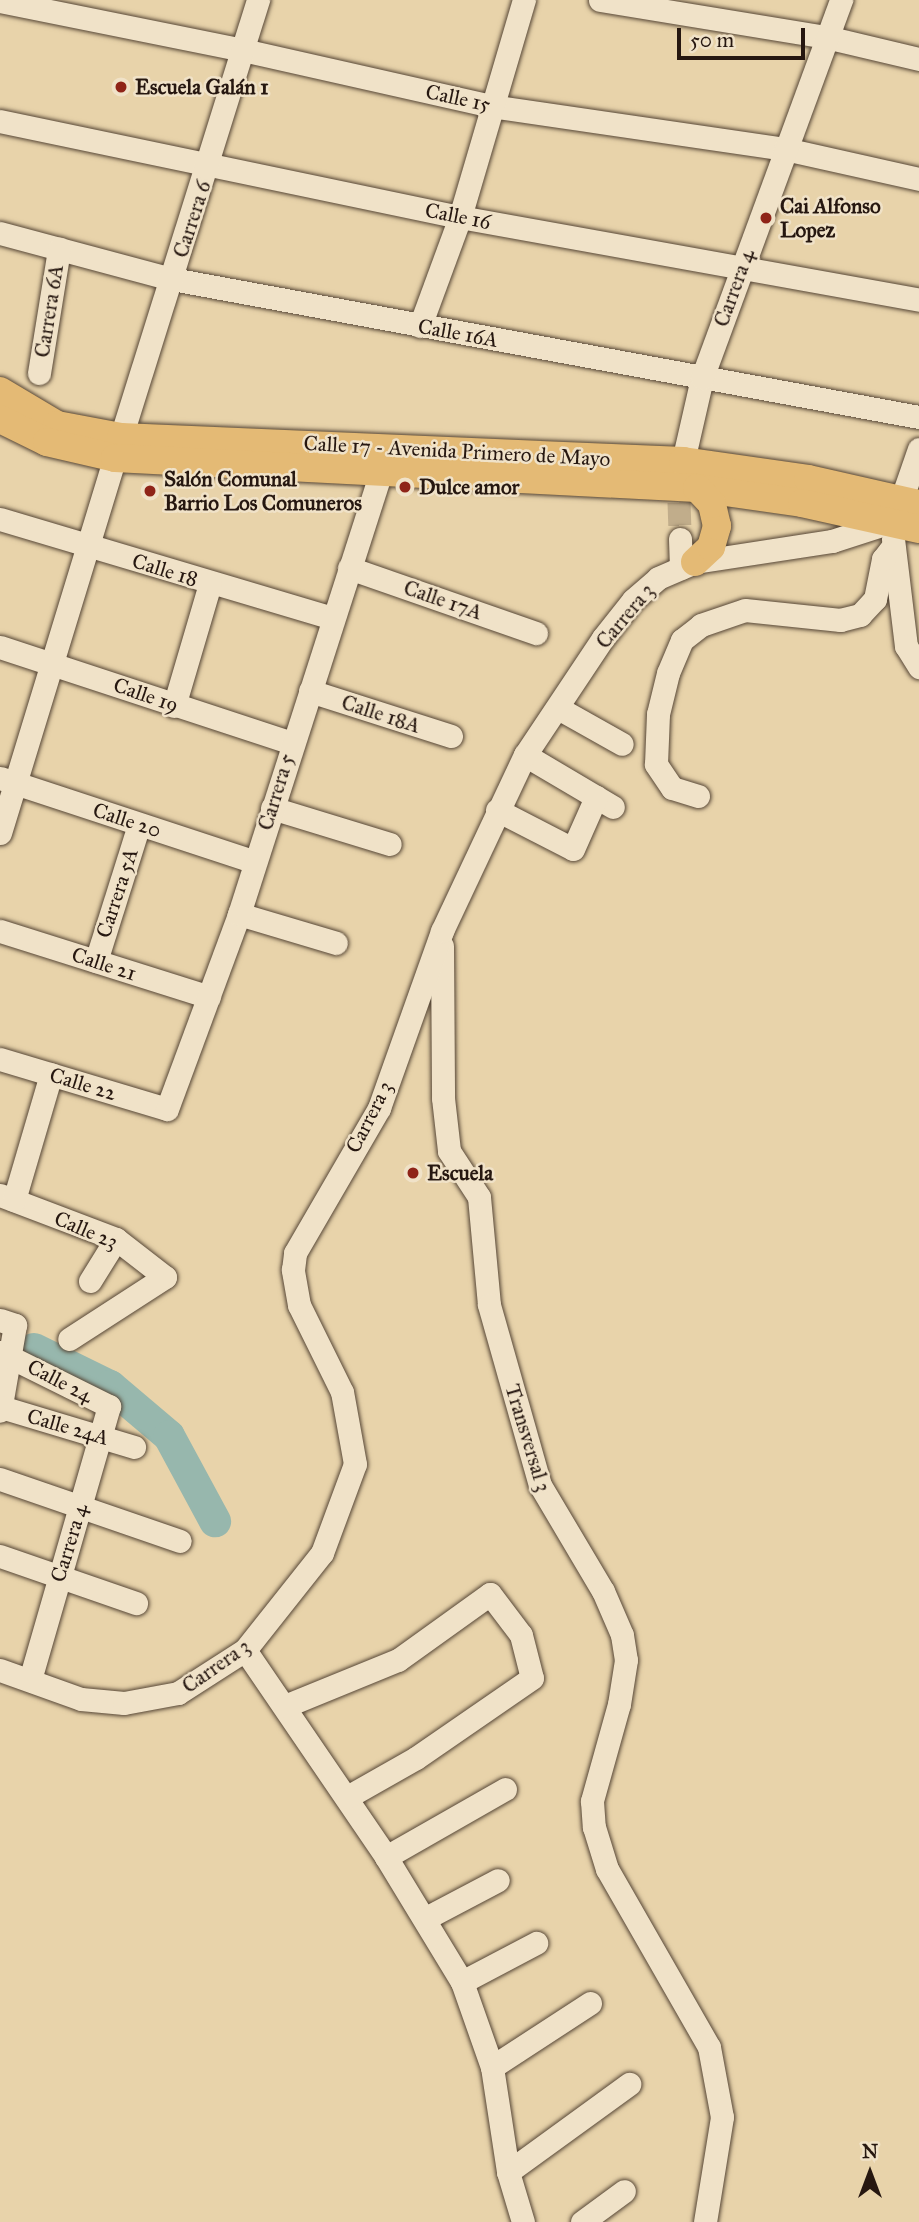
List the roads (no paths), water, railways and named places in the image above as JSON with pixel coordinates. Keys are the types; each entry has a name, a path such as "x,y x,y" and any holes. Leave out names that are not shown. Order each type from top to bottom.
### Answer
{"main road":[{"name":"Calle 17 - Avenida Primero de Mayo","path":"0,391 57,425 118,447 380,474 685,470"},
{"name":"Calle 17 - Avenida Primero de Mayo","path":"0,419 47,442 685,470 908,499"},
{"path":"685,470 712,504 717,526 711,547 685,556"}],"street":[{"name":"Carrera 6","path":"0,833 8,780 53,663 118,447 209,167 258,0"},
{"path":"420,326 460,217 524,0"},
{"path":"600,0 826,37 919,59"},
{"name":"Carrera 4","path":"685,470 702,378 841,0"},
{"name":"Calle 15","path":"0,1 243,50 491,106 785,149 919,179"},
{"name":"Calle 16","path":"0,121 209,167 460,217 742,265 919,300"},
{"name":"Calle 16A","path":"0,233 172,279 919,416"},
{"name":"Carrera 6A","path":"39,373 59,249"},
{"name":"Carrera 5","path":"167,1109 239,914 380,474"},
{"path":"908,499 906,646 916,665"},
{"path":"698,796 672,788 656,764 658,714 668,673 682,640 701,625 746,610 840,620 860,615 875,599 883,559 908,499"},
{"name":"Carrera 3","path":"0,1670 81,1699 124,1703 178,1693 245,1650 323,1553 355,1464 342,1392 299,1306 293,1270 295,1253 379,1108 442,931 525,755 633,600 685,556 832,541 908,499"},
{"name":"Calle 18","path":"0,519 210,584 332,618"},
{"name":"Calle 17A","path":"349,568 536,632"},
{"path":"174,706 210,584"},
{"name":"Calle 19","path":"0,647 292,743"},
{"name":"Calle 18A","path":"310,691 451,736"},
{"path":"558,708 622,744"},
{"path":"498,810 573,849 604,802 525,755"},
{"name":"Calle 20","path":"8,780 255,862"},
{"path":"272,808 390,844"},
{"name":"Carrera 5A","path":"96,961 139,825"},
{"path":"239,914 336,943"},
{"name":"Calle 21","path":"0,931 209,997"},
{"name":"Transversal 3","path":"442,931 443,1098 449,1151 479,1197 489,1306 540,1485 603,1591 622,1634 626,1660 619,1704 592,1801 607,1869 709,2047 722,2117 705,2222"},
{"name":"Calle 22","path":"0,1059 167,1109"},
{"path":"7,1198 51,1074"},
{"name":"Calle 23","path":"7,1198 116,1239 165,1277 69,1339"},
{"path":"90,1282 116,1239"},
{"path":"0,1410 7,1323"},
{"name":"Calle 24","path":"5,1354 109,1406"},
{"name":"Carrera 4","path":"30,1680 109,1406"},
{"name":"Calle 24A","path":"0,1410 134,1447"},
{"path":"0,1479 79,1509 180,1541"},
{"path":"0,1556 57,1579 136,1604"},
{"path":"285,1706 398,1660 490,1594 521,1635 532,1678 416,1758 347,1797"},
{"path":"245,1650 347,1797 426,1918 462,1982 492,2067 508,2172 523,2222"},
{"path":"386,1857 505,1789"},
{"path":"426,1918 498,1880"},
{"path":"462,1982 536,1943"},
{"path":"492,2067 590,2003"},
{"path":"508,2172 629,2084"},
{"path":"582,2222 624,2191"}],"waterway":[{"path":"34,1349 110,1386 169,1436 215,1521"}],"tunnel":[{"path":"679,502 680,539"}],"place":[{"name":"Escuela Galán 1","path":"121,87"},
{"name":"Cai Alfonso Lopez","path":"766,218"},
{"name":"Dulce amor","path":"405,487"},
{"name":"Salón Comunal Barrio Los Comuneros","path":"150,491"},
{"name":"Escuela","path":"413,1173"}]}
